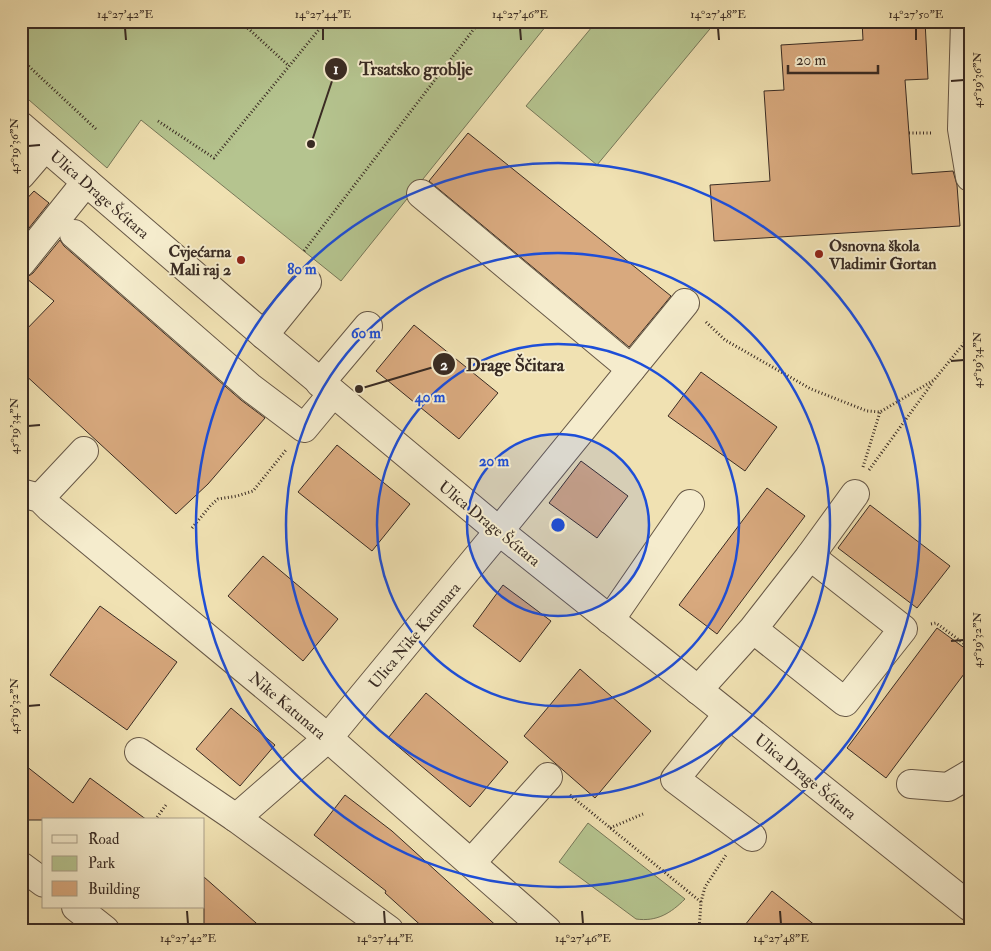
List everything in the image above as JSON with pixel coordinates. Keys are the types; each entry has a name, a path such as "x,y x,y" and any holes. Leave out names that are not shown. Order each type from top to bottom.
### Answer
{"street":[{"path":"967,37 962,129 970,177"},
{"name":"Ulica Drage Šćitara","path":"21,126 264,335 499,531 970,906"},
{"path":"21,175 45,147"},
{"path":"21,262 86,182"},
{"path":"421,194 631,369"},
{"path":"74,234 246,383 304,428 327,388 368,326"},
{"path":"264,335 306,282"},
{"name":"Ulica Nike Katunara","path":"236,818 328,738 685,303"},
{"path":"31,495 84,451"},
{"path":"698,690 753,629 810,556 857,488"},
{"name":"Nike Katunara","path":"31,495 50,508 328,738 547,930"},
{"path":"610,620 690,504"},
{"path":"753,629 845,702 903,629 810,556"},
{"path":"728,714 675,779 752,836"},
{"path":"139,752 236,818 389,930"},
{"path":"911,784 948,787 970,774"},
{"path":"471,863 548,777"},
{"path":"21,866 42,882"},
{"path":"77,908 105,930"}],"path":[{"path":"240,21 289,66"},
{"path":"158,121 214,158 326,21"},
{"path":"304,251 480,21"},
{"path":"21,59 97,130"},
{"path":"685,303 725,340 811,389 867,412 880,412 934,380"},
{"path":"857,488 934,380 970,336"},
{"path":"857,488 880,412"},
{"path":"192,528 218,499 253,491 304,428"},
{"path":"903,629 936,623 970,648"},
{"path":"548,777 701,902"},
{"path":"610,828 643,814"},
{"path":"699,930 701,902 705,887 726,855"}],"green space":[{"path":"21,21 550,21 341,281 141,120 107,168 21,93"},
{"path":"597,21 711,21 714,24 597,165 526,106"},
{"path":"588,823 685,899 657,918 636,919 559,862"}],"building":[{"path":"862,21 925,21 928,79 905,80 912,174 953,171 957,185 960,226 714,241 710,185 770,181 764,91 784,90 781,45 863,40"},
{"path":"468,133 671,296 629,347 429,181"},
{"path":"34,191 49,203 21,238 21,205"},
{"path":"60,240 64,246 241,400 265,418 208,484 176,514 21,371 21,335 54,301 26,278 33,273"},
{"path":"414,325 498,393 459,439 376,371"},
{"path":"701,372 777,427 745,471 668,416"},
{"path":"337,445 410,504 372,551 298,492"},
{"path":"581,461 628,496 597,538 549,503"},
{"path":"767,488 805,516 717,634 679,605"},
{"path":"870,505 950,566 917,608 838,548"},
{"path":"263,556 338,619 303,661 228,596"},
{"path":"503,585 551,621 520,662 473,626"},
{"path":"100,606 177,662 127,730 50,675"},
{"path":"937,628 970,652 970,666 886,778 847,748"},
{"path":"580,669 651,731 595,798 524,736"},
{"path":"426,693 508,762 470,807 388,738"},
{"path":"231,708 275,745 240,786 196,749"},
{"path":"21,762 73,803 90,778 144,818 42,818 42,820 21,820"},
{"path":"345,795 392,831 501,930 426,930 385,893 386,891 314,835"},
{"path":"205,878 264,930 204,930"},
{"path":"772,891 821,930 741,930"}],"place":[{"name":"Trsatsko groblje","path":"311,144"},
{"name":"Osnovna škola Vladimir Gortan","path":"819,254"},
{"name":"Cvjećarna Mali raj 2","path":"241,260"},
{"name":"Drage Ščitara","path":"359,389"}]}
